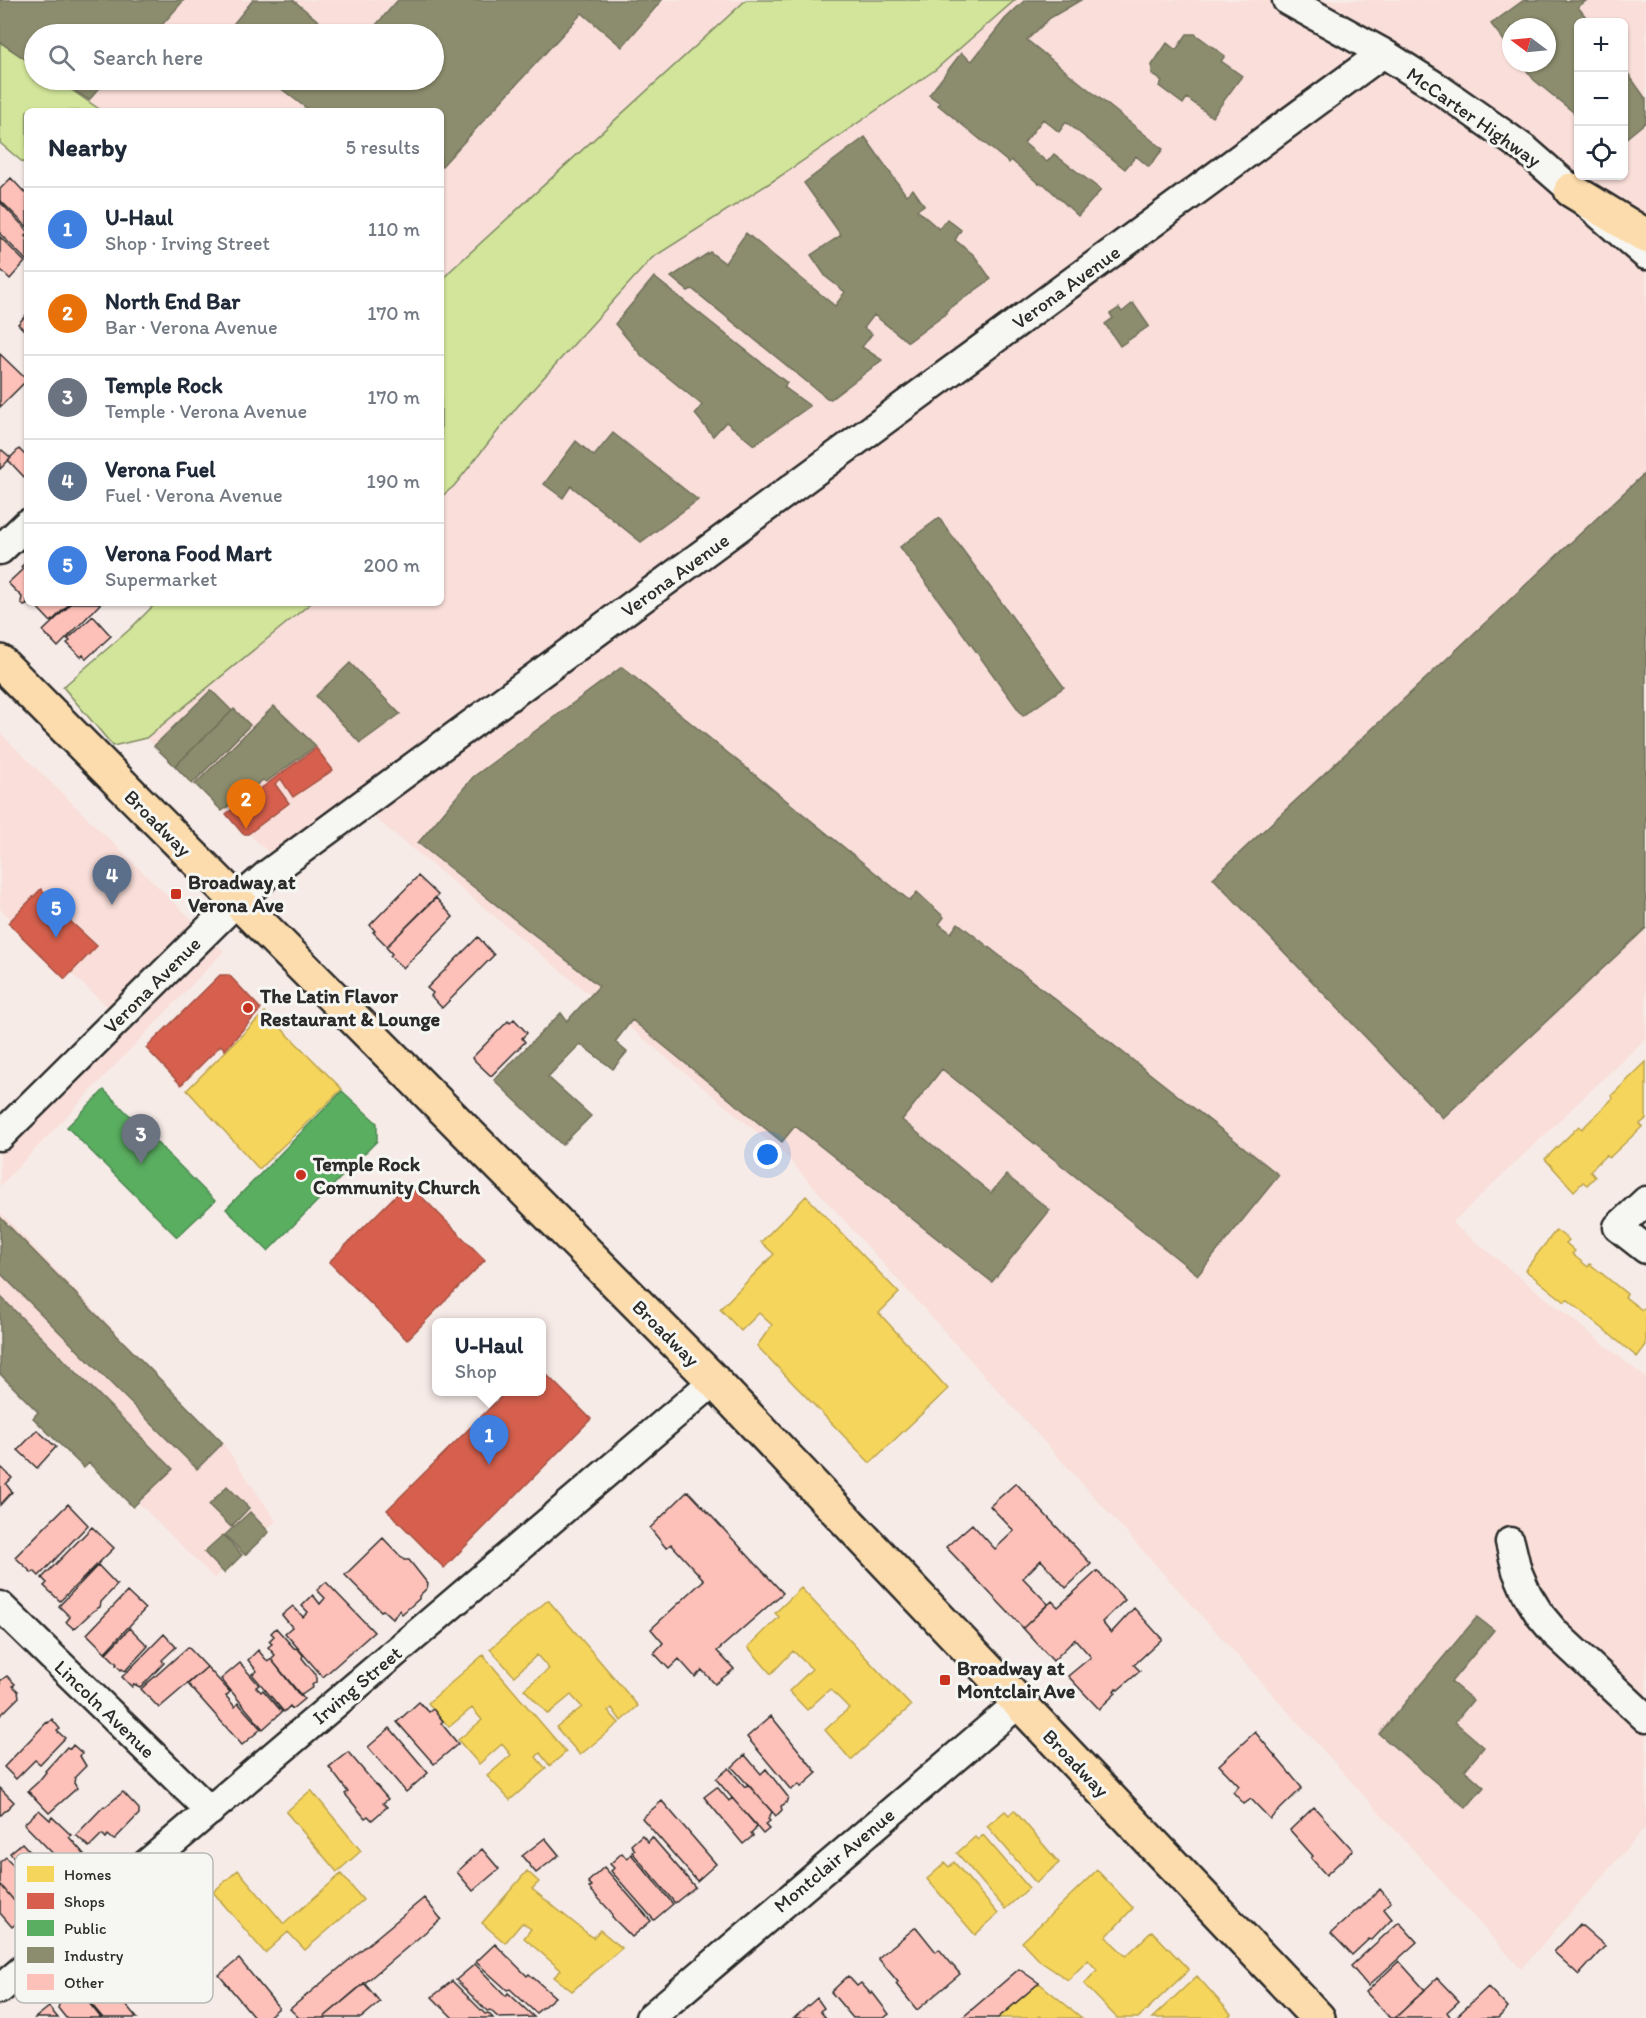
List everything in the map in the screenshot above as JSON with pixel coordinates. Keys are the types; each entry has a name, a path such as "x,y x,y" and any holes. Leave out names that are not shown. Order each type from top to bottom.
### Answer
{"main road":[{"path":"1571,190 1646,236"},
{"name":"Broadway","path":"0,662 714,1381 1318,2018"}],"street":[{"name":"McCarter Highway","path":"1287,0 1383,53 1435,86 1518,145 1646,255"},
{"name":"Verona Avenue","path":"0,1136 237,901 268,874 1383,53"},
{"path":"0,550 24,527"},
{"path":"1646,1201 1618,1227 1646,1249"},
{"name":"Irving Street","path":"160,1853 714,1381"},
{"path":"1510,1542 1517,1571 1540,1615 1556,1634 1646,1718"},
{"name":"Lincoln Avenue","path":"0,1606 210,1811"},
{"name":"Montclair Avenue","path":"650,2018 1019,1703"},
{"name":"Irving Street","path":"0,1989 15,1976"}],"shaded area":[{"path":"0,0 746,0 444,279 444,108 98,108 72,90 444,90 444,24 24,24 24,58 0,42"},
{"path":"1015,0 1646,0 1646,1038 1452,1223 1646,1378 1646,1827 1521,1969 785,1155 358,804 279,862 146,738 307,606 444,606 444,494 454,486 517,407 652,258 776,179 935,70"},
{"path":"0,733 224,951 0,1186 0,1129 118,1016 0,909"},
{"path":"0,1212 223,1443 276,1521 214,1578 0,1365"}],"green space":[{"path":"746,0 1015,0 935,70 776,179 652,258 517,407 454,486 444,494 444,278"},
{"path":"0,42 24,58 24,90 72,90 98,108 24,108 24,163 0,143"},
{"path":"153,606 307,606 146,738 113,746 63,687"}],"building: Homes":[{"path":"265,1012 342,1089 259,1169 187,1090"},
{"path":"1646,1062 1646,1119 1640,1124 1642,1127 1609,1158 1606,1155 1590,1171 1595,1177 1587,1185 1583,1182 1574,1191 1545,1159 1579,1126 1582,1129 1613,1098 1611,1096"},
{"path":"806,1196 899,1293 879,1313 948,1389 870,1463 757,1346 772,1325 759,1313 741,1331 720,1309 774,1254 761,1242"},
{"path":"1556,1230 1569,1240 1566,1243 1575,1251 1572,1254 1588,1267 1590,1264 1627,1294 1625,1297 1642,1310 1646,1306 1646,1345 1637,1357 1567,1299 1565,1302 1525,1270"},
{"path":"801,1588 911,1706 851,1760 825,1730 849,1708 830,1689 807,1710 789,1691 812,1669 793,1651 771,1674 748,1647 779,1617 775,1613"},
{"path":"548,1600 638,1706 621,1721 612,1708 608,1711 619,1723 580,1755 556,1727 582,1707 571,1695 548,1714 524,1689 549,1669 537,1655 514,1676 490,1649"},
{"path":"483,1655 566,1752 550,1766 540,1753 536,1757 546,1769 510,1800 487,1776 511,1755 502,1744 479,1764 458,1740 482,1720 472,1708 449,1727 428,1703"},
{"path":"311,1790 361,1851 337,1872 286,1812"},
{"path":"1014,1810 1059,1863 1036,1883 987,1826 1005,1811 1009,1815"},
{"path":"983,1835 1029,1888 1005,1909 957,1853 975,1837 978,1840"},
{"path":"954,1862 998,1914 975,1935 927,1879 945,1863 949,1867"},
{"path":"238,1870 284,1924 341,1874 363,1900 305,1950 288,1932 265,1953 213,1892"},
{"path":"1097,1870 1133,1908 1106,1937 1126,1956 1152,1931 1189,1970 1138,2018 1117,2018 1084,1984 1097,1970 1088,1960 1068,1980 1041,1962 1022,1942"},
{"path":"527,1871 539,1882 532,1889 593,1938 600,1930 622,1948 572,1991 554,1977 561,1970 524,1938 531,1929 522,1923 505,1943 482,1923"},
{"path":"1197,1976 1231,2014 1227,2018 1152,2018"},
{"path":"1039,1983 1082,2018 1043,2018 1040,2016 1038,2018 998,2018"}],"building: Shops":[{"path":"316,748 333,770 293,797 281,779 275,784 289,803 248,834 243,834 226,814"},
{"path":"41,889 55,907 97,946 65,979 8,923"},
{"path":"220,975 229,975 261,1009 225,1050 221,1045 181,1085 146,1048"},
{"path":"408,1183 485,1260 407,1340 329,1262"},
{"path":"546,1374 591,1419 444,1568 387,1510 502,1396 546,1396"}],"building: Public":[{"path":"104,1090 215,1201 177,1237 67,1127"},
{"name":"Temple Rock Community Church","path":"342,1091 377,1123 377,1141 268,1251 226,1209"}],"building: Industry":[{"path":"0,0 184,0 163,24 24,24 24,58 0,42"},
{"path":"253,0 293,0 322,24 233,24"},
{"path":"398,0 662,0 622,47 582,13 444,164 444,108 306,108 283,90 444,90 444,24 377,24"},
{"path":"1025,0 1081,0 1050,18 1027,40 1163,149 1149,167 1136,156 1125,169 1066,122 1059,132 1043,119 1024,143 1047,162 1054,154 1101,190 1078,216 1044,184 1038,183 1011,160 1009,163 929,95 961,53 972,61 1005,19"},
{"path":"1524,0 1586,1 1578,7 1587,18 1574,18 1574,113 1534,80 1528,72 1556,72 1556,18 1502,18 1502,38 1491,24"},
{"path":"1187,34 1195,34 1225,56 1221,61 1242,76 1212,117 1187,98 1183,104 1159,86 1162,81 1152,74 1152,65 1167,43 1176,50"},
{"path":"1628,74 1646,99 1646,122 1628,137"},
{"path":"73,90 98,90 89,100"},
{"path":"865,137 906,195 913,189 924,205 917,210 939,229 947,219 961,230 955,240 974,255 991,279 908,342 874,315 864,328 872,334 862,347 882,360 831,399 692,289 688,291 671,277 710,252 725,263 746,233 835,306 845,292 826,277 811,255 841,235 804,183"},
{"path":"654,277 787,383 784,387 810,406 754,445 726,422 713,436 695,414 702,405 642,356 615,324"},
{"path":"1133,303 1149,326 1120,346 1105,324 1113,318 1110,314 1119,308 1122,312"},
{"path":"613,433 698,500 641,542 571,486 563,498 544,484 576,441 594,456"},
{"path":"1646,472 1646,928 1443,1118 1213,878"},
{"path":"939,518 1064,687 1023,716 900,547"},
{"path":"350,663 400,714 360,743 316,696"},
{"path":"622,667 910,901 917,892 944,917 939,924 951,933 958,923 1279,1175 1198,1275 942,1069 902,1120 991,1193 1006,1175 1050,1210 992,1282 795,1126 782,1142 632,1020 615,1042 627,1052 613,1069 580,1044 548,1077 591,1116 562,1145 494,1080 561,1013 567,1021 599,986 418,843 473,777"},
{"path":"211,690 232,711 175,766 154,746"},
{"path":"274,706 316,746 266,782 263,780 222,811 195,784"},
{"path":"234,709 250,725 192,784 175,766"},
{"path":"0,1217 223,1443 197,1469 0,1273"},
{"path":"0,1296 173,1469 133,1507 89,1463 84,1468 33,1418 38,1412 0,1374"},
{"path":"227,1486 249,1508 231,1527 209,1505"},
{"path":"250,1512 269,1532 245,1555 225,1535"},
{"path":"223,1535 242,1555 224,1573 204,1552"},
{"path":"1477,1617 1494,1630 1451,1682 1473,1700 1455,1722 1484,1747 1465,1770 1484,1787 1466,1808 1379,1734"}],"building: Other":[{"path":"11,178 24,192 24,224 0,200 0,189"},
{"path":"0,202 24,227 24,258 0,234"},
{"path":"0,237 24,263 10,279 0,269"},
{"path":"24,317 24,330 18,324"},
{"path":"0,354 24,377 24,383 0,407"},
{"path":"19,449 24,454 24,477 8,460"},
{"path":"2,450 11,458 0,469 0,452"},
{"path":"24,564 24,606 21,602 22,597 8,583 23,569 21,567"},
{"path":"36,606 67,606 51,622"},
{"path":"69,606 98,606 58,647 43,631"},
{"path":"93,616 111,636 86,659 67,643 70,641 68,639"},
{"path":"418,876 438,895 387,946 373,932 375,931 370,925"},
{"path":"436,898 453,917 403,968 390,956 392,954 386,947"},
{"path":"478,937 494,955 442,1008 427,988"},
{"path":"514,1019 527,1033 522,1038 525,1042 491,1076 472,1058 508,1021 510,1023"},
{"path":"37,1430 56,1447 37,1468 18,1450"},
{"path":"2,1468 12,1478 6,1484 12,1492 0,1505 0,1470"},
{"path":"1016,1483 1091,1564 1066,1588 1041,1560 1023,1578 1048,1604 1023,1628 946,1547 972,1524 995,1549 1014,1531 990,1506"},
{"path":"688,1491 783,1593 717,1651 734,1669 715,1684 702,1670 695,1677 679,1659 669,1669 654,1653 663,1643 651,1629 704,1580 671,1544 666,1548 650,1528"},
{"path":"68,1504 88,1525 39,1576 34,1571 32,1573 15,1557"},
{"path":"92,1527 114,1548 60,1601 44,1586 47,1583 42,1578"},
{"path":"383,1538 404,1560 409,1560 428,1584 419,1599 402,1614 399,1610 393,1619 383,1610 381,1611 345,1575"},
{"path":"98,1565 117,1585 101,1602 100,1607 74,1629 66,1622 70,1617 59,1606"},
{"path":"1097,1571 1125,1600 1102,1622 1111,1633 1134,1608 1162,1639 1134,1665 1140,1671 1118,1690 1116,1688 1114,1691 1116,1693 1099,1709 1068,1676 1091,1657 1075,1639 1053,1661 1023,1628 1052,1601 1058,1607"},
{"path":"326,1582 374,1632 323,1677 285,1633 292,1627 282,1615 293,1606 303,1617 308,1612 302,1606 313,1595 320,1604 325,1598 317,1590"},
{"path":"127,1592 145,1609 105,1652 87,1634"},
{"path":"130,1628 148,1646 125,1671 121,1670 106,1653"},
{"path":"276,1628 294,1648 298,1649 303,1655 302,1658 316,1675 313,1687 300,1696 271,1659 275,1655 268,1647 272,1644 269,1641 274,1636 271,1633"},
{"path":"164,1634 176,1647 162,1660 164,1663 146,1682 140,1687 134,1684 132,1687 122,1677"},
{"path":"188,1647 207,1667 159,1708 141,1689"},
{"path":"258,1650 268,1662 271,1659 304,1699 292,1709 290,1706 284,1712 252,1674 257,1671 248,1660"},
{"path":"240,1663 259,1685 256,1687 261,1692 263,1690 282,1712 263,1729 221,1679"},
{"path":"207,1667 230,1692 226,1696 235,1707 238,1703 261,1729 242,1745 188,1684"},
{"path":"7,1676 15,1684 13,1686 18,1691 19,1697 0,1716 0,1681"},
{"path":"419,1702 429,1712 433,1709 458,1744 434,1764 397,1722"},
{"path":"771,1716 817,1773 801,1787 799,1784 791,1790 747,1737"},
{"path":"52,1719 60,1729 57,1731 65,1738 40,1764 35,1760 16,1779 4,1767"},
{"path":"390,1728 428,1773 406,1792 368,1747"},
{"path":"1255,1732 1302,1788 1270,1819 1251,1799 1244,1804 1233,1792 1239,1786 1219,1765"},
{"path":"73,1745 82,1753 80,1756 86,1766 75,1777 74,1783 77,1788 49,1813 28,1791 67,1747 70,1749"},
{"path":"348,1752 388,1799 383,1803 387,1807 372,1820 368,1816 365,1818 345,1794 348,1792 329,1767"},
{"path":"745,1755 761,1774 766,1769 788,1797 786,1803 781,1806 782,1810 776,1816 732,1767"},
{"path":"729,1768 745,1787 748,1784 772,1812 768,1819 770,1821 765,1825 769,1829 763,1834 716,1779"},
{"path":"717,1787 729,1801 732,1798 756,1825 751,1834 753,1836 743,1844 704,1797"},
{"path":"0,1788 14,1802 1,1815 0,1815"},
{"path":"123,1792 139,1809 139,1814 114,1840 102,1834 89,1847 76,1835 104,1806"},
{"path":"662,1801 716,1864 697,1881 642,1818"},
{"path":"1314,1807 1353,1850 1326,1875 1290,1830"},
{"path":"39,1810 50,1820 52,1817 71,1835 69,1837 83,1853 52,1853 24,1824"},
{"path":"642,1835 648,1842 652,1837 695,1887 675,1903 632,1852 635,1850 631,1845"},
{"path":"545,1838 559,1855 536,1873 522,1856"},
{"path":"22,1843 31,1853 15,1853 15,1859 10,1853"},
{"path":"482,1849 499,1869 473,1891 457,1872"},
{"path":"622,1853 627,1859 631,1854 673,1904 654,1920 611,1871 614,1868 610,1864"},
{"path":"6,1857 15,1867 15,1902 0,1884 0,1862"},
{"path":"604,1867 651,1921 632,1937 612,1917 611,1912 589,1888 592,1886 588,1882"},
{"path":"0,1884 15,1902 15,1924 12,1927 0,1913"},
{"path":"1380,1889 1391,1902 1384,1909 1392,1919 1372,1940 1369,1939 1352,1955 1331,1933"},
{"path":"424,1898 441,1919 323,2018 299,2018 290,2009"},
{"path":"1399,1922 1417,1942 1368,1986 1351,1966"},
{"path":"1580,1924 1605,1946 1579,1975 1554,1952"},
{"path":"916,1927 936,1952 939,1949 960,1974 917,2010 878,1958"},
{"path":"495,1944 527,1976 529,1974 555,1997 536,2013 476,1962"},
{"path":"239,1959 279,2008 267,2018 255,2018 219,1975"},
{"path":"1399,1961 1425,1990 1395,2018 1390,2018 1366,1992"},
{"path":"475,1964 506,1996 508,1993 534,2017 499,2018 490,2010 487,2011 456,1980"},
{"path":"1019,1969 1039,1983 998,2018 962,2018"},
{"path":"848,1976 857,1986 861,1983 870,1993 872,1992 889,2014 884,2018 853,2018 831,1992"},
{"path":"1437,1978 1459,2001 1447,2012 1451,2018 1395,2018"},
{"path":"452,1981 485,2014 488,2013 493,2018 453,2018 432,1997"},
{"path":"364,1983 380,2002 361,2018 323,2018"},
{"path":"1488,1987 1508,2008 1498,2018 1455,2018"},
{"path":"817,1998 824,2008 820,2011 826,2018 794,2018"},
{"path":"60,2003 89,2003 101,2018 66,2018 58,2008"},
{"path":"90,2003 124,2003 137,2018 103,2018"},
{"path":"49,2007 58,2018 35,2018"}],"place":[{"name":"North End Bar","path":"246,829"},
{"name":"Broadway at Verona Ave","path":"176,894"},
{"name":"Verona Fuel","path":"112,905"},
{"name":"Verona Food Mart","path":"56,938"},
{"name":"The Latin Flavor Restaurant & Lounge","path":"248,1008"},
{"name":"Temple Rock","path":"141,1164"},
{"name":"Temple Rock Community Church","path":"301,1175"},
{"name":"U-Haul","path":"489,1465"},
{"name":"Broadway at Montclair Ave","path":"945,1680"}]}
